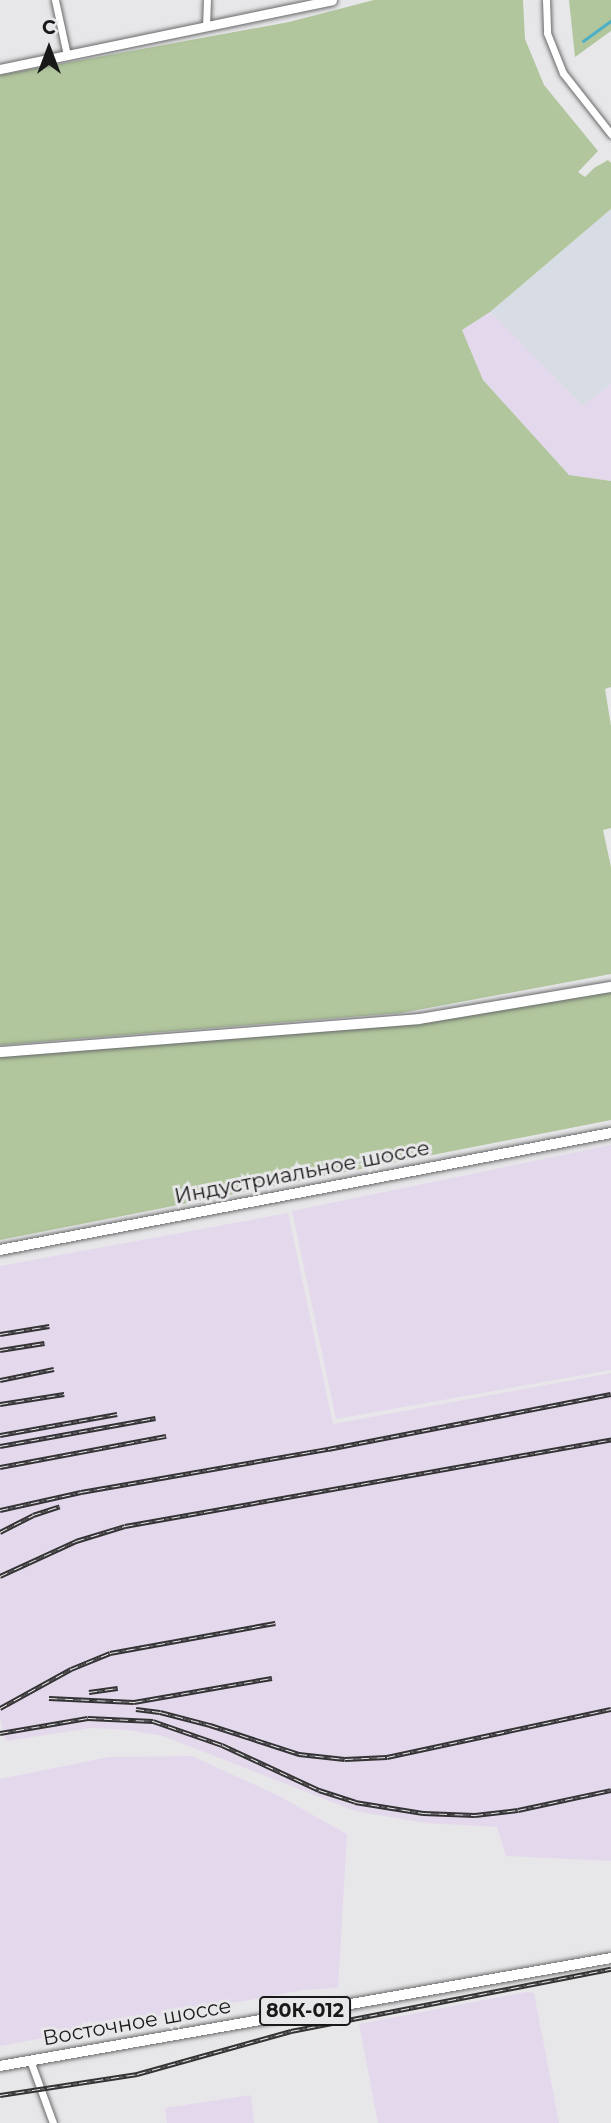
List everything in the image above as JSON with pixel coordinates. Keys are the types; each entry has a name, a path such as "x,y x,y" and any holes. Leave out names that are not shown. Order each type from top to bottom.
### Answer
{"main road":[{"path":"0,1052 419,1019 611,987"},
{"name":"Индустриальное шоссе","path":"0,1250 611,1133"},
{"name":"Восточное шоссе","path":"0,2066 611,1958"}],"street":[{"path":"55,0 66,54"},
{"path":"206,0 206,27"},
{"path":"0,69 332,0"},
{"path":"546,0 547,33 558,64 611,134"},
{"path":"30,2060 52,2123"}],"shaded area":[{"path":"611,209 611,384 583,406 490,312"},
{"path":"490,312 583,406 611,384 611,481 569,475 483,380 462,330"},
{"path":"611,1145 611,1370 336,1419 292,1211"},
{"path":"288,1213 333,1424 611,1373 611,1861 506,1856 497,1827 425,1823 355,1811 163,1736 91,1728 6,1741 0,1719 0,1266"},
{"path":"192,1756 277,1795 347,1834 338,1988 303,1990 0,2046 0,1779 109,1757"},
{"path":"526,1992 534,1993 559,2123 378,2123 359,2024"},
{"path":"251,2095 254,2123 167,2123 165,2108"}],"green space":[{"path":"374,0 523,0 525,39 544,85 598,151 578,172 585,177 608,160 611,163 611,209 490,312 462,330 483,380 569,475 611,481 611,687 605,689 611,726 611,828 603,830 611,867 611,974 401,1013 0,1045 0,75 289,22"},
{"path":"569,0 611,0 611,31 575,57"},
{"path":"611,991 611,1120 0,1240 0,1057 413,1024"}],"waterway":[{"path":"583,41 611,21"}],"railway":[{"path":"0,1334 49,1326"},
{"path":"0,1350 44,1343"},
{"path":"0,1380 54,1369"},
{"path":"0,1404 64,1394"},
{"path":"0,1510 81,1492 328,1449 611,1394"},
{"path":"0,1435 117,1414"},
{"path":"0,1446 156,1418"},
{"path":"0,1467 166,1436"},
{"path":"0,1576 76,1541 125,1526 611,1439"},
{"path":"0,1532 33,1515 60,1506"},
{"path":"0,1708 71,1669 110,1653 275,1623"},
{"path":"49,1698 134,1702 272,1678"},
{"path":"89,1692 118,1688"},
{"path":"136,1709 160,1712 210,1725 299,1754 345,1759 387,1757 611,1709"},
{"path":"0,1733 88,1718 153,1721 222,1745 319,1790 355,1802 423,1813 475,1815 518,1810 611,1790"},
{"path":"0,2095 137,2074 291,2031 611,1969"}]}
